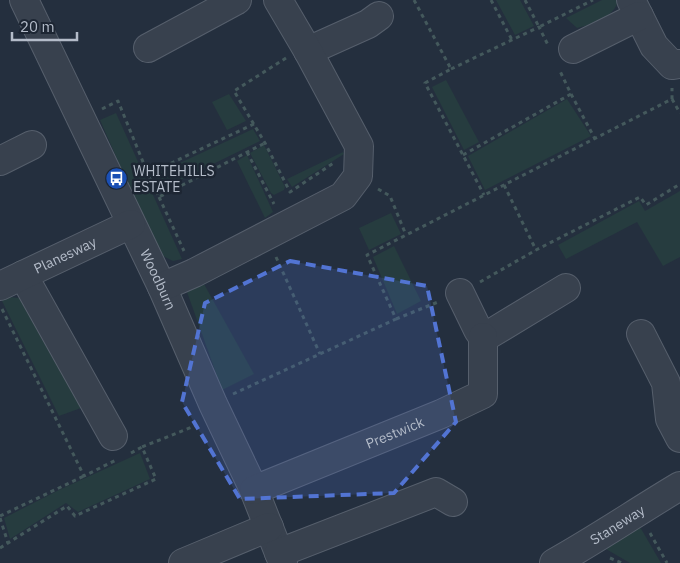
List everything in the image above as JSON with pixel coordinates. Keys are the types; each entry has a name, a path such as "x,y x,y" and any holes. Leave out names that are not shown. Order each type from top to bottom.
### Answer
{"street":[{"name":"Woodburn","path":"24,0 162,287 216,410 254,490 281,558"},
{"path":"148,48 237,0"},
{"path":"162,287 194,273 343,196 358,176 359,146 307,48 278,0"},
{"path":"564,54 635,8 654,46 676,64"},
{"path":"307,48 368,24 379,16"},
{"path":"0,161 32,145"},
{"name":"Planesway","path":"12,280 131,224"},
{"path":"12,280 112,436"},
{"path":"460,293 483,337 566,288"},
{"path":"641,334 666,383 670,418 680,438"},
{"name":"Prestwick","path":"254,490 441,414 483,394 483,337"},
{"name":"Staneway","path":"554,563 680,486"},
{"path":"281,558 436,492 453,502"},
{"path":"182,563 268,527"}],"path":[{"path":"414,0 452,69"},
{"path":"491,0 512,40"},
{"path":"525,0 539,28 564,54 571,94 595,139"},
{"path":"484,195 425,83 593,0"},
{"path":"307,48 234,91 265,142 290,192 359,146"},
{"path":"676,64 672,99 680,113"},
{"path":"463,155 571,94"},
{"path":"396,319 367,255 672,99"},
{"path":"81,119 118,101 148,174 194,273"},
{"path":"148,174 254,124"},
{"path":"159,197 265,142"},
{"path":"247,152 320,354"},
{"path":"358,176 390,196 406,234"},
{"path":"0,548 67,506 75,516 156,480 142,447 320,354 396,319 460,293 536,250 640,197 646,205 680,184"},
{"path":"504,185 536,250"},
{"path":"0,304 85,476"},
{"path":"8,543 0,517 124,457 112,436"},
{"path":"637,511 667,563"}],"highlighted area":[{"path":"290,261 427,286 456,422 394,493 240,499 182,402 205,303"}],"green space":[{"path":"496,0 520,0 534,26 515,35"},
{"path":"602,0 618,0 613,11 602,19 577,28 566,18"},
{"path":"446,80 479,142 464,150 432,87"},
{"path":"229,94 246,121 227,130 212,102"},
{"path":"567,99 591,136 485,190 468,156"},
{"path":"116,113 182,259 173,261 163,256 147,227 100,120"},
{"path":"253,129 260,141 160,190 154,175"},
{"path":"264,145 285,187 284,190 274,195 271,193 250,153"},
{"path":"343,152 344,154 292,187 287,179"},
{"path":"247,155 273,212 265,218 237,161"},
{"path":"680,191 680,257 663,266 637,222 566,259 558,245 639,201 645,211"},
{"path":"391,213 401,234 369,250 359,228"},
{"path":"394,246 421,301 397,314 373,257"},
{"path":"204,284 254,374 222,390 187,292"},
{"path":"9,297 19,298 81,408 59,416 1,299"},
{"path":"140,453 150,479 78,512 66,503 10,539 4,518 59,490"},
{"path":"640,527 661,563 630,563 606,549"}],"place":[{"name":"WHITEHILLS ESTATE","path":"117,179"}]}
